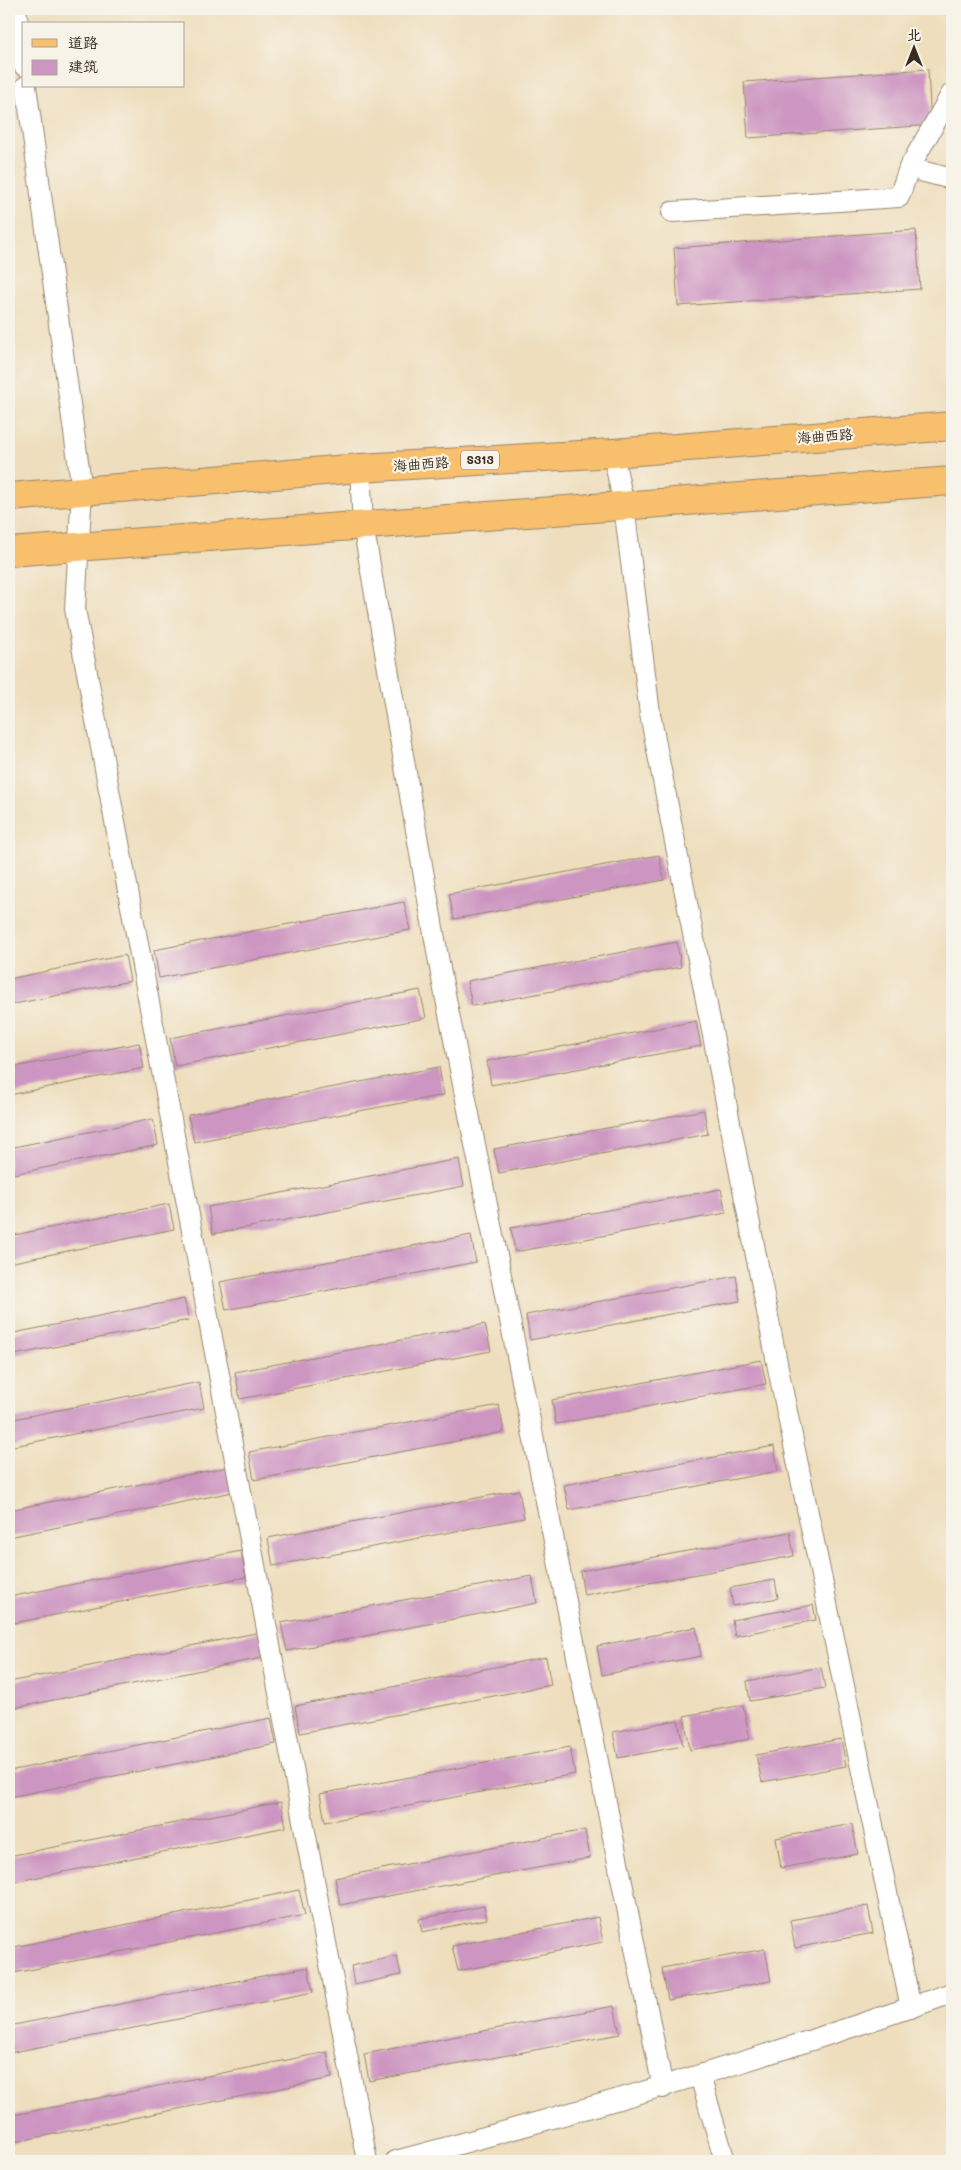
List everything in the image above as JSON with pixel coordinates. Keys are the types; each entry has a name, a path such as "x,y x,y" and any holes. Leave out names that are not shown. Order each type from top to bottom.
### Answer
{"main road":[{"name":"海曲西路","path":"9,497 360,468 612,452 952,426"},
{"path":"9,552 952,482"}],"lane":[{"path":"16,9 22,52"},
{"path":"26,88 82,490 74,609 367,2161"},
{"path":"672,212 899,197 909,168 952,93"},
{"path":"909,168 952,179"},
{"path":"612,452 624,506 650,714 781,1383 911,2008"},
{"path":"360,468 362,525 443,984 663,2088"},
{"path":"396,2161 663,2088 952,1993"},
{"path":"700,2076 725,2161"}],"building":[{"path":"928,69 931,125 748,138 744,82"},
{"path":"916,230 920,289 678,306 674,248"},
{"path":"659,855 664,880 454,919 449,894"},
{"path":"404,902 410,930 159,978 154,950"},
{"path":"677,942 681,967 472,1006 467,981"},
{"path":"125,955 130,981 9,1005 9,979"},
{"path":"420,990 426,1018 175,1066 170,1038"},
{"path":"696,1021 701,1046 491,1085 487,1061"},
{"path":"139,1043 144,1068 9,1095 9,1068"},
{"path":"439,1067 444,1095 194,1142 188,1115"},
{"path":"704,1110 708,1134 499,1173 494,1149"},
{"path":"153,1119 158,1145 9,1175 9,1148"},
{"path":"459,1159 464,1186 213,1234 208,1207"},
{"path":"721,1189 726,1213 515,1252 511,1228"},
{"path":"169,1204 174,1229 9,1263 9,1236"},
{"path":"471,1235 476,1262 226,1310 220,1282"},
{"path":"736,1276 740,1301 530,1340 526,1315"},
{"path":"184,1299 189,1320 9,1356 9,1334"},
{"path":"485,1324 491,1351 240,1399 235,1372"},
{"path":"761,1360 766,1384 556,1424 552,1400"},
{"path":"199,1382 204,1408 9,1447 9,1420"},
{"path":"499,1405 504,1432 254,1480 249,1452"},
{"path":"774,1446 778,1471 569,1510 564,1485"},
{"path":"233,1466 238,1491 9,1537 9,1510"},
{"path":"519,1490 524,1518 273,1566 268,1538"},
{"path":"790,1532 794,1556 584,1595 580,1571"},
{"path":"241,1551 246,1577 9,1624 9,1597"},
{"path":"532,1576 537,1603 287,1651 281,1623"},
{"path":"775,1580 778,1598 733,1606 730,1588"},
{"path":"813,1605 816,1620 735,1636 732,1620"},
{"path":"696,1627 701,1656 602,1675 597,1646"},
{"path":"261,1632 266,1657 9,1709 9,1682"},
{"path":"546,1657 551,1685 300,1733 295,1706"},
{"path":"821,1667 825,1688 750,1701 747,1681"},
{"path":"743,1705 750,1739 690,1750 684,1716"},
{"path":"271,1718 276,1744 9,1797 9,1771"},
{"path":"678,1720 683,1746 618,1758 613,1732"},
{"path":"841,1739 846,1766 762,1782 756,1755"},
{"path":"570,1747 575,1774 325,1822 320,1794"},
{"path":"281,1802 286,1827 9,1883 9,1856"},
{"path":"852,1824 858,1854 781,1868 776,1838"},
{"path":"585,1830 590,1858 340,1905 335,1878"},
{"path":"299,1890 305,1915 9,1974 9,1948"},
{"path":"484,1906 487,1919 422,1932 419,1919"},
{"path":"868,1906 873,1933 795,1948 790,1920"},
{"path":"598,1917 603,1942 458,1971 452,1946"},
{"path":"765,1949 771,1981 668,2000 662,1968"},
{"path":"397,1956 401,1975 354,1985 351,1966"},
{"path":"308,1967 313,1992 9,2053 9,2026"},
{"path":"614,2006 620,2034 369,2081 364,2054"},
{"path":"327,2052 332,2078 9,2143 9,2116"}]}
